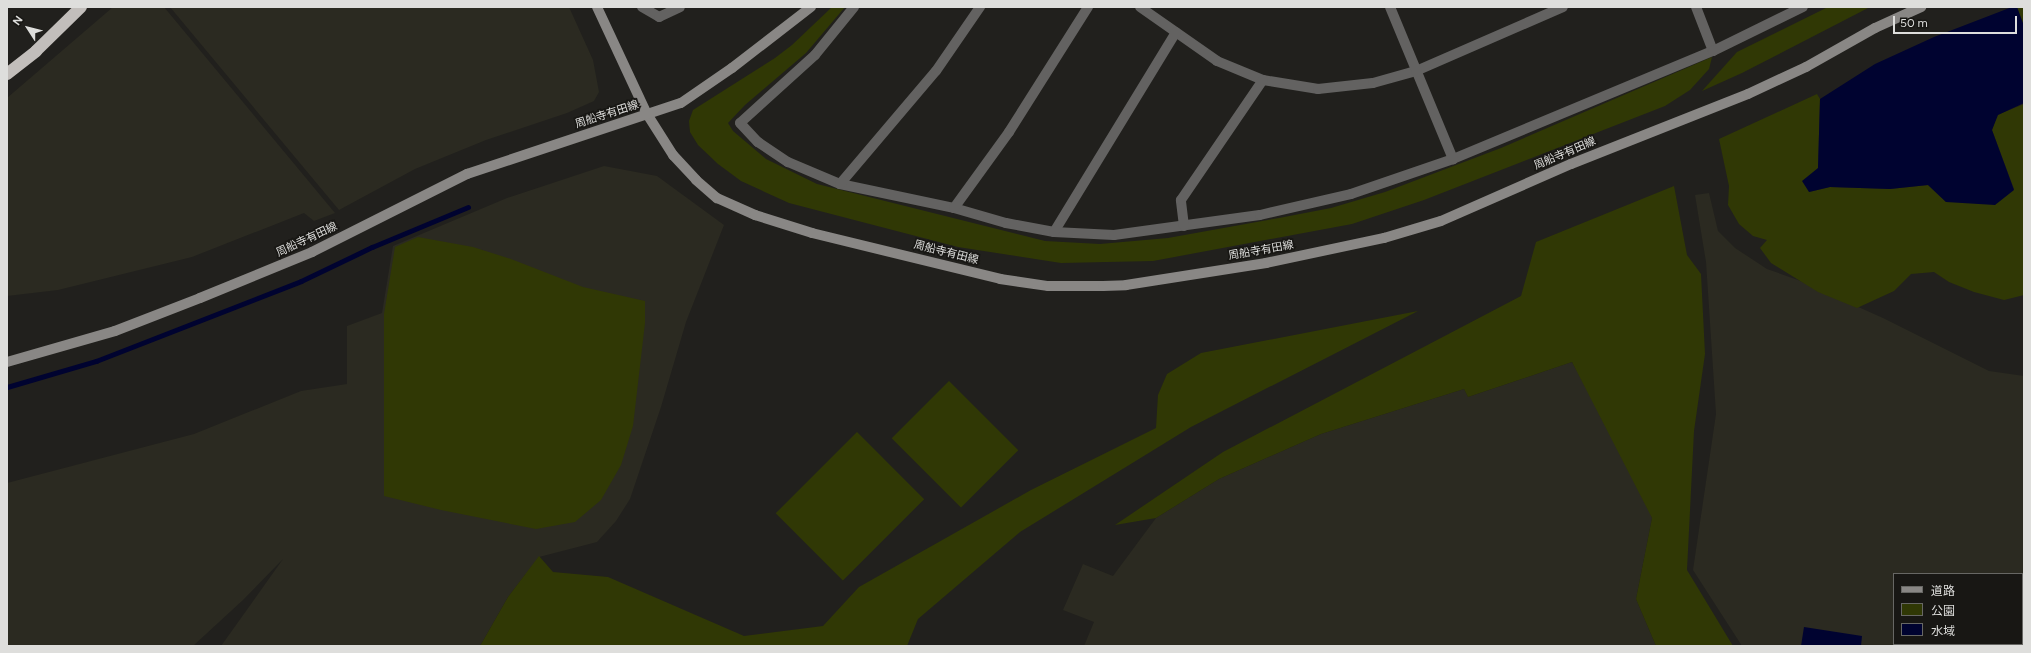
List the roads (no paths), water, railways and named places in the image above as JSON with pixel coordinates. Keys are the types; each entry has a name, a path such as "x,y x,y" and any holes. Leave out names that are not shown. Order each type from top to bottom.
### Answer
{"highway":[{"path":"7,74 36,52 81,7"}],"main road":[{"path":"597,7 647,114 681,103 738,64 811,7"},
{"name":"周船寺有田線","path":"7,362 115,331 312,252 467,174 647,114 673,155 696,180 717,198 755,215 812,233 1000,279 1048,286 1126,285 1266,263 1333,250 1441,221 1571,164 1689,119 1748,94 1806,66 1875,28 1921,7"}],"street":[{"path":"642,7 659,17 680,7"},
{"path":"854,7 816,55 740,124 758,142 788,162 840,184 954,208 1006,223 1054,232 1114,235 1260,215 1351,194 1453,159 1713,51 1804,7"},
{"path":"840,184 936,71 980,7"},
{"path":"954,208 1009,132 1088,7"},
{"path":"1140,7 1217,61 1263,80 1318,89 1374,83 1416,71 1564,7"},
{"path":"1390,7 1453,159"},
{"path":"1696,7 1713,51"},
{"path":"1054,232 1176,32"},
{"path":"1184,226 1181,200 1263,80"}],"water":[{"path":"2012,7 2017,7 2024,26 2024,103 1998,115 1992,130 2014,190 1995,205 1946,202 1928,185 1890,189 1830,187 1809,192 1802,181 1818,168 1820,99 1875,64 1934,37"},
{"path":"1804,627 1862,636 1861,646 1801,646"}],"waterway":[{"path":"7,387 96,361 301,281 372,247 468,207"}]}
